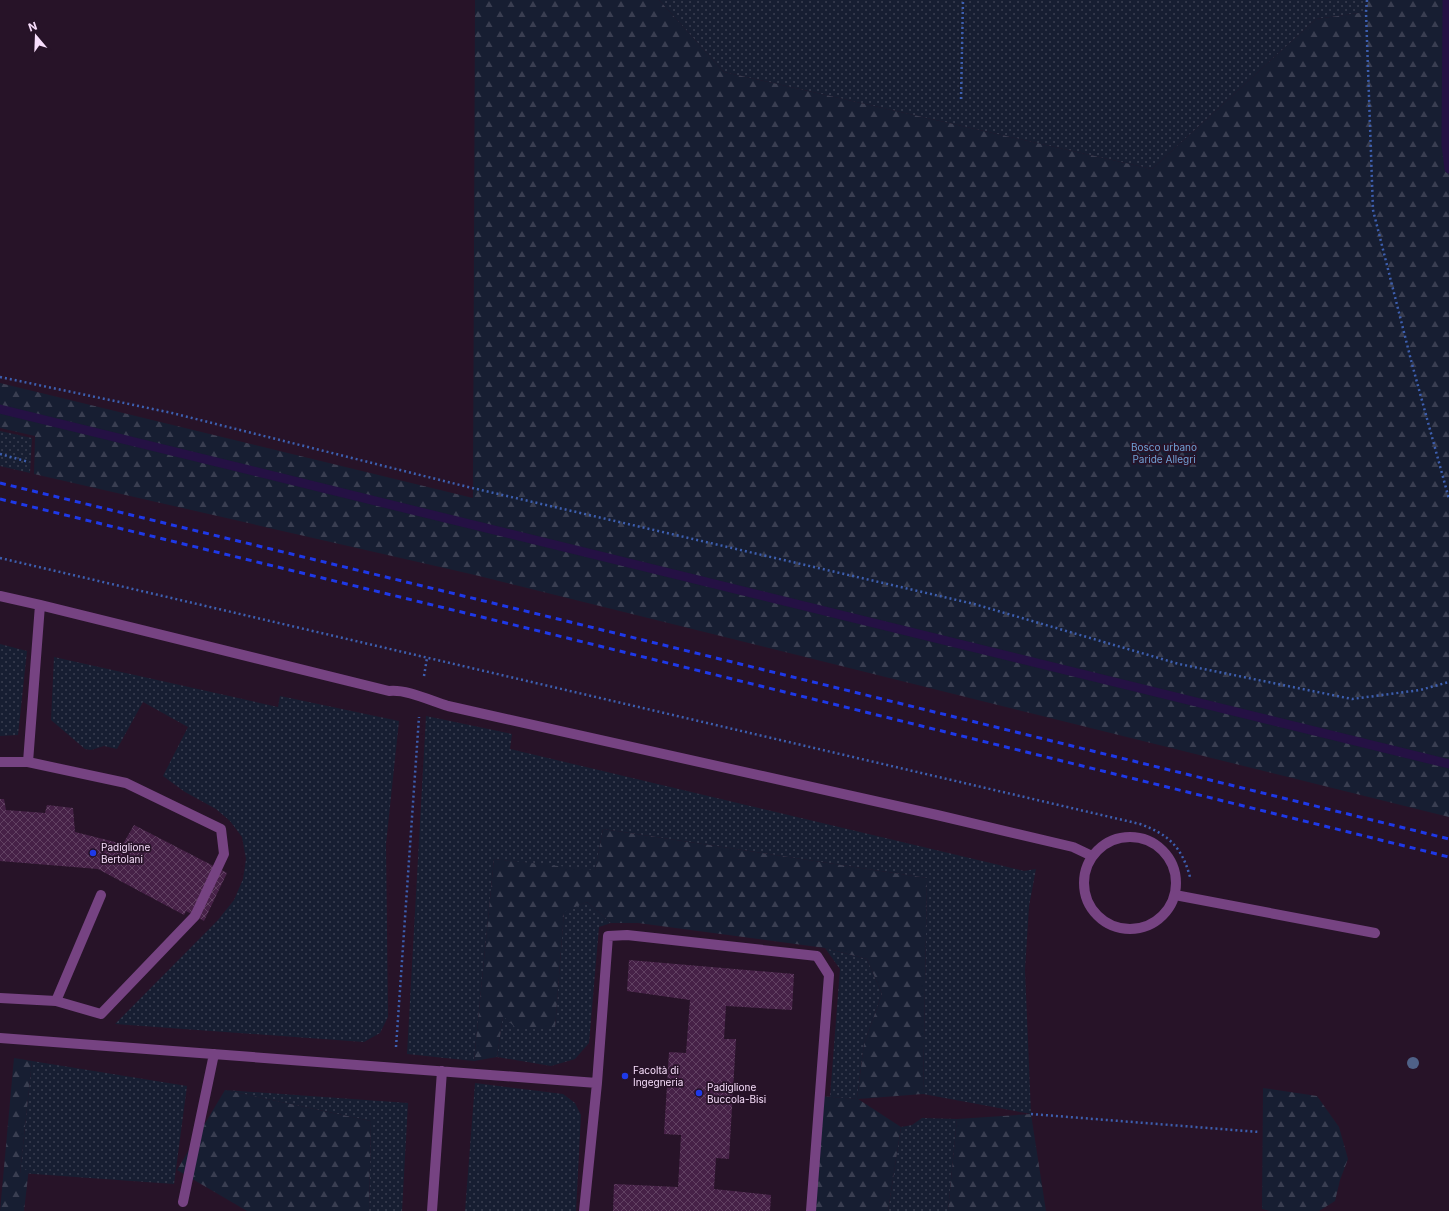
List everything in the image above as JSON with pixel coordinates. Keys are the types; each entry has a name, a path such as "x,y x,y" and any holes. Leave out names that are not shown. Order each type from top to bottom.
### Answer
{"street":[{"path":"0,596 389,691 396,691 448,706 937,815 1073,847 1092,856"},
{"path":"28,762 40,605"},
{"path":"0,762 28,762 126,783 221,829 224,854 195,916 101,1014 56,1001 0,998"},
{"path":"1124,836 1140,837 1154,842 1166,852 1174,865 1177,880 1175,895 1169,909 1158,920 1144,927 1129,930 1113,926 1100,918 1090,907 1084,892 1084,877 1092,856 1110,841 1124,836"},
{"path":"56,1001 101,895"},
{"path":"1175,895 1375,933"},
{"path":"584,1211 597,1083 608,936 627,935 817,956 829,975 811,1211"},
{"path":"0,1040 214,1054 597,1083"},
{"path":"183,1202 214,1054"},
{"path":"432,1211 442,1071"}],"path":[{"path":"961,99 963,0"},
{"path":"1367,0 1366,12 1373,210 1412,364 1449,499"},
{"path":"0,377 172,413 468,487 974,604 1179,664 1352,699 1420,690 1449,682"},
{"path":"0,454 29,462"},
{"path":"0,558 1140,824 1156,830 1165,836 1180,852 1187,866 1191,881 1191,898"},
{"path":"394,1068 421,698"},
{"path":"1031,1114 1259,1132"}],"green space":[{"name":"Bosco urbano Paride Allegri","path":"475,0 659,0 724,72 1152,169 1316,19 1366,12 1367,0 1449,0 1449,817 475,575 34,474 35,436 0,428 0,383 473,498"},
{"path":"659,0 1367,0 1366,12 1316,19 1152,169 724,72"},
{"path":"0,431 32,438 30,473 0,466"},
{"path":"0,644 27,651 18,735 0,736"},
{"path":"54,657 278,707 280,696 399,721 386,844 388,1017 380,1033 364,1042 115,1024 218,920 234,900 243,879 246,859 242,837 230,821 216,809 185,792 163,776 188,727 143,702 117,749 104,746 91,750 85,749 51,720"},
{"path":"426,716 512,734 510,749 1024,871 1036,869 1029,906 1025,970 1031,1114 923,1094 927,878 603,829 595,871 494,859 474,1061 407,1054"},
{"path":"603,829 927,878 923,1094 858,1099 901,1127 888,1211 811,1211 819,1096 857,1099 864,1044 882,994 867,959 825,948 638,923 611,923 587,902 564,912 555,1028 517,1029 503,1016 497,1057 474,1061 494,859 595,870"},
{"path":"587,902 611,923 599,927 589,1043 575,1059 551,1066 497,1057 503,1015 555,1028 564,911"},
{"path":"825,948 867,959 882,994 864,1044 857,1099 830,1097 840,969"},
{"path":"14,1058 32,1061 20,1173 29,1168 24,1211 0,1211"},
{"path":"32,1061 187,1086 174,1184 20,1173"},
{"path":"475,1083 563,1094 575,1103 581,1115 576,1211 465,1211"},
{"path":"1263,1088 1317,1096 1339,1127 1348,1159 1340,1180 1335,1201 1319,1211 1270,1211 1262,1209"},
{"path":"225,1090 408,1103 402,1211 369,1211 371,1121"},
{"path":"225,1090 371,1121 369,1211 247,1211 177,1170"},
{"path":"1031,1114 1046,1211 948,1211 957,1119"},
{"path":"922,1118 957,1119 948,1211 888,1211 901,1127 912,1125"}],"building":[{"name":"Padiglione Bertolani","path":"0,799 4,799 6,810 45,813 47,805 73,808 75,832 123,844 134,825 227,873 204,921 186,911 184,915 98,869 0,861"},
{"name":"Padiglione Buccola-Bisi","path":"629,960 794,974 792,1010 726,1006 724,1039 736,1039 729,1159 716,1158 714,1189 771,1195 770,1211 613,1211 614,1184 678,1187 681,1135 664,1134 669,1052 686,1053 690,1000 627,991"}],"waterway":[{"path":"1447,0 1446,145 1449,169"},
{"path":"0,409 1449,764"}],"railway":[{"path":"0,483 1449,839"},
{"path":"0,499 1449,857"}],"place":[{"name":"Padiglione Bertolani","path":"93,853"},
{"name":"Facoltà di Ingegneria","path":"625,1076"},
{"name":"Padiglione Buccola-Bisi","path":"699,1093"}]}
